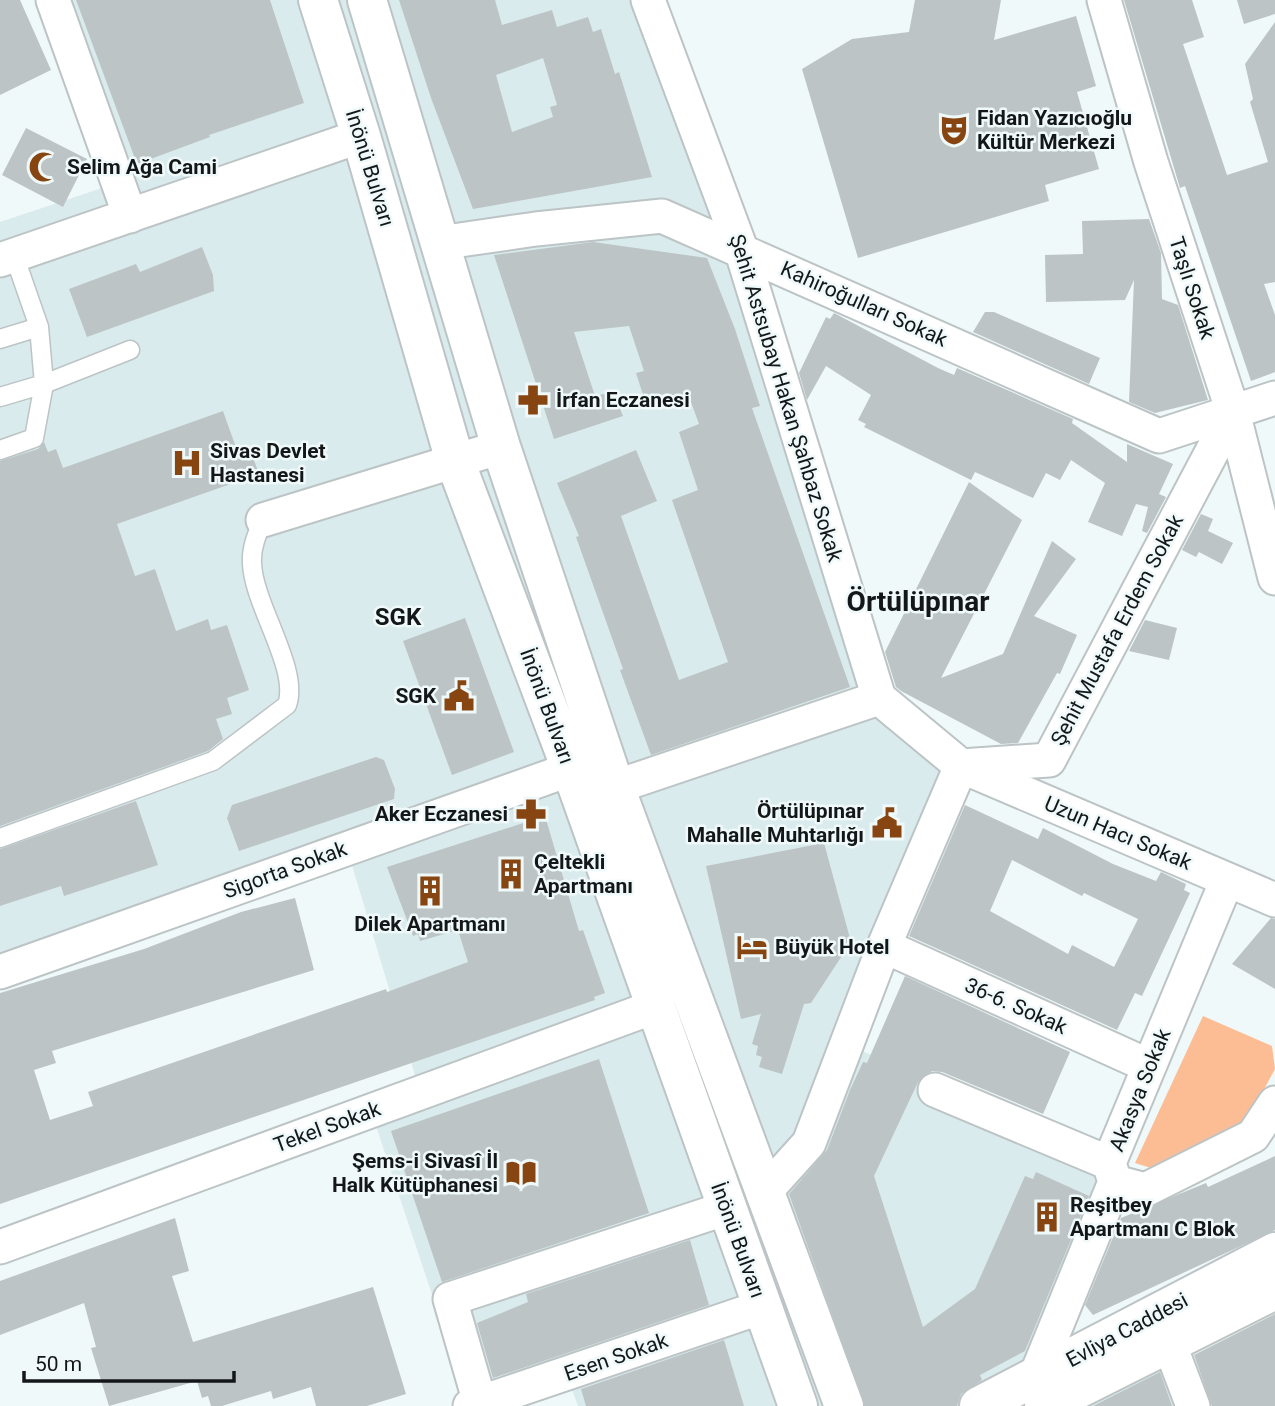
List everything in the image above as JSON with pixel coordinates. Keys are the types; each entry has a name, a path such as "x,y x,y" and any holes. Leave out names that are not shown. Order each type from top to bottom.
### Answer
{"main road":[{"name":"İnönü Bulvarı","path":"318,0 361,136 455,461 570,769 798,1406"},
{"name":"İnönü Bulvarı","path":"367,0 501,447 615,787 763,1194 844,1406"},
{"name":"Evliya Caddesi","path":"1039,1392 1275,1252"},
{"name":"Evliya Caddesi","path":"979,1406 1039,1392 1169,1343 1275,1290"}],"street":[{"path":"53,0 130,216"},
{"name":"Şehit Astsubay Hakan Şahbaz Sokak","path":"648,0 741,249 879,698"},
{"name":"Taşlı Sokak","path":"1104,0 1151,162 1233,412 1275,578"},
{"path":"7,257 361,136"},
{"name":"Kahiroğulları Sokak","path":"439,243 536,229 662,216 1160,436 1275,398"},
{"name":"Şehit Mustafa Erdem Sokak","path":"961,766 1049,760 1233,412"},
{"path":"263,520 501,447"},
{"path":"615,787 879,698 961,766 884,946 809,1143 763,1194"},
{"name":"Uzun Hacı Sokak","path":"961,766 1275,900"},
{"name":"Sigorta Sokak","path":"0,972 570,769"},
{"name":"Akasya Sokak","path":"1039,1392 1149,1066 1227,880"},
{"name":"36-6. Sokak","path":"884,946 1149,1066"},
{"name":"Tekel Sokak","path":"0,1247 654,1007"},
{"path":"935,1090 1145,1190 1253,1136 1275,1104"},
{"path":"475,1404 450,1299 727,1208"},
{"name":"Esen Sokak","path":"475,1404 762,1307"},
{"path":"1169,1343 1193,1406"}],"lane":[{"path":"0,450 34,438 44,384 39,327 7,257"},
{"path":"0,339 39,327"},
{"path":"0,397 44,384 130,350"},
{"path":"0,838 212,761 287,705 291,687 253,580 253,550 263,520"}],"shaded area":[{"path":"59,0 640,0 884,686 968,754 855,1048 1120,1159 1041,1353 1152,1292 1200,1406 578,1406 571,1387 469,1406 374,1120 423,1102 351,862 0,987 0,222 123,181"},
{"path":"1203,1016 1272,1046 1275,1069 1248,1119 1154,1169 1135,1163"}],"building":[{"path":"0,0 20,0 51,70 0,95"},
{"path":"76,0 270,0 304,103 209,135 210,137 137,164"},
{"path":"399,0 495,0 502,25 552,10 557,27 588,17 593,32 601,29 615,74 619,72 652,177 473,209 431,98","holes":["543,58 557,105 550,107 553,117 512,132 496,75"]},
{"name":"Fidan Yazıcıoğlu Kültür Merkezi","path":"915,0 1001,0 994,40 1076,16 1096,86 1077,92 1099,169 1045,185 1049,201 858,258 802,69 852,39 909,32"},
{"path":"1124,0 1192,0 1204,37 1183,44 1227,175 1268,162 1250,102 1253,99 1245,64 1275,22 1275,282 1264,284 1275,315 1275,372 1251,381 1185,186 1180,188"},
{"path":"1237,0 1275,0 1275,14 1244,24"},
{"name":"Selim Ağa Cami","path":"26,128 87,159 63,207 2,175"},
{"path":"1149,219 1161,253 1162,299 1178,305 1208,400 1155,413 1129,402 1134,280 1125,300 1046,302 1045,255 1083,254 1082,221"},
{"path":"593,242 707,258 735,329 760,406 752,408 850,687 651,755 576,537 579,536 557,483 636,450 657,501 621,516 679,680 728,662 672,500 698,490 679,432 699,424 688,394 669,400 667,393 645,401 636,373 644,371 629,326 574,332 595,396 613,392 623,416 554,439 494,255"},
{"path":"202,247 213,275 214,291 87,337 69,289 136,264 140,272"},
{"path":"985,312 994,312 1100,358 1089,384 973,332"},
{"path":"834,313 938,368 954,375 957,368 1073,419 1072,423 1127,462 1127,444 1173,464 1159,494 1166,497 1147,533 1142,531 1148,507 1136,504 1122,536 1088,522 1105,483 1071,460 1060,480 1046,473 1033,498 975,472 971,480 864,427 866,424 858,420 871,395 826,366 807,400 799,373 826,317 830,319"},
{"path":"223,411 238,453 250,449 259,474 117,524 135,576 155,569 176,631 208,619 211,630 227,625 249,690 227,698 232,714 216,719 223,739 208,751 0,826 0,461 38,449 44,442 48,452 56,449 63,468"},
{"path":"969,482 1022,520 941,678 1003,654 1052,541 1076,559 1034,616 1077,635 1060,674 1057,673 1018,743 1001,744 901,691 896,687 885,652"},
{"path":"1201,514 1213,519 1208,531 1233,543 1222,564 1199,552 1196,557 1182,550"},
{"name":"SGK","path":"465,618 514,752 452,775 403,641"},
{"path":"1145,620 1177,628 1169,660 1129,651"},
{"path":"376,757 384,760 395,789 394,799 239,851 227,818 232,805"},
{"path":"136,801 158,865 64,896 61,886 0,906 0,849"},
{"path":"965,805 1038,839 1043,828 1113,864 1156,881 1161,872 1186,884 1184,890 1190,893 1142,996 1135,993 1117,1030 909,936","holes":["1012,860 1082,896 1084,893 1138,919 1114,967 1072,945 1068,954 990,911"]},
{"path":"545,816 579,931 583,930 605,993 594,997 595,1000 0,1204 0,993 144,949 241,912 295,898 314,970 52,1051 56,1063 34,1070 50,1120 93,1106 88,1092 386,989 387,992 468,962 458,930 420,941 418,934 413,936 387,867"},
{"path":"824,843 851,942 811,1003 804,1004 782,1074 759,1067 762,1057 756,1055 758,1046 752,1044 761,1014 741,1019 706,866"},
{"path":"1271,918 1275,919 1275,989 1232,964"},
{"path":"905,976 1070,1052 1043,1114 942,1072 932,1071 918,1082 874,1176 923,1327 975,1289 1025,1176 1033,1179 1036,1172 1089,1196 1025,1351 980,1375 982,1380 961,1394 957,1406 865,1406 789,1194 827,1150 850,1090 863,1062 867,1063"},
{"name":"Şems-i Sivasî İl Halk Kütüphanesi","path":"599,1059 649,1213 442,1282 391,1131"},
{"path":"1275,1156 1275,1230 1093,1315 1085,1305 1121,1218 1206,1183 1208,1187"},
{"path":"175,1218 189,1271 172,1276 193,1342 373,1287 406,1394 367,1406 316,1406 311,1387 273,1399 271,1391 222,1406 211,1406 208,1396 202,1398 197,1381 109,1406 91,1348 96,1347 84,1303 0,1335 0,1281"},
{"path":"690,1240 709,1305 493,1378 477,1323 528,1302 526,1294"},
{"path":"1275,1314 1275,1406 1212,1406 1194,1355"},
{"path":"724,1340 744,1406 586,1406 581,1389"},
{"path":"1160,1372 1172,1406 1093,1406"}],"place":[{"name":"Fidan Yazıcıoğlu Kültür Merkezi","path":"954,130"},
{"name":"Selim Ağa Cami","path":"44,167"},
{"name":"İrfan Eczanesi","path":"533,400"},
{"name":"Sivas Devlet Hastanesi","path":"187,463"},
{"name":"SGK","path":"459,696"},
{"name":"Aker Eczanesi","path":"531,814"},
{"name":"Örtülüpınar Mahalle Muhtarlığı","path":"887,823"},
{"name":"Çeltekli Apartmanı","path":"511,874"},
{"name":"Dilek Apartmanı","path":"430,891"},
{"name":"Büyük Hotel","path":"752,947"},
{"name":"Şems-i Sivasî İl Halk Kütüphanesi","path":"521,1173"},
{"name":"Reşitbey Apartmanı C Blok","path":"1047,1217"}],"district":[{"name":"Örtülüpınar","path":"918,601"},
{"name":"SGK","path":"398,617"}]}
